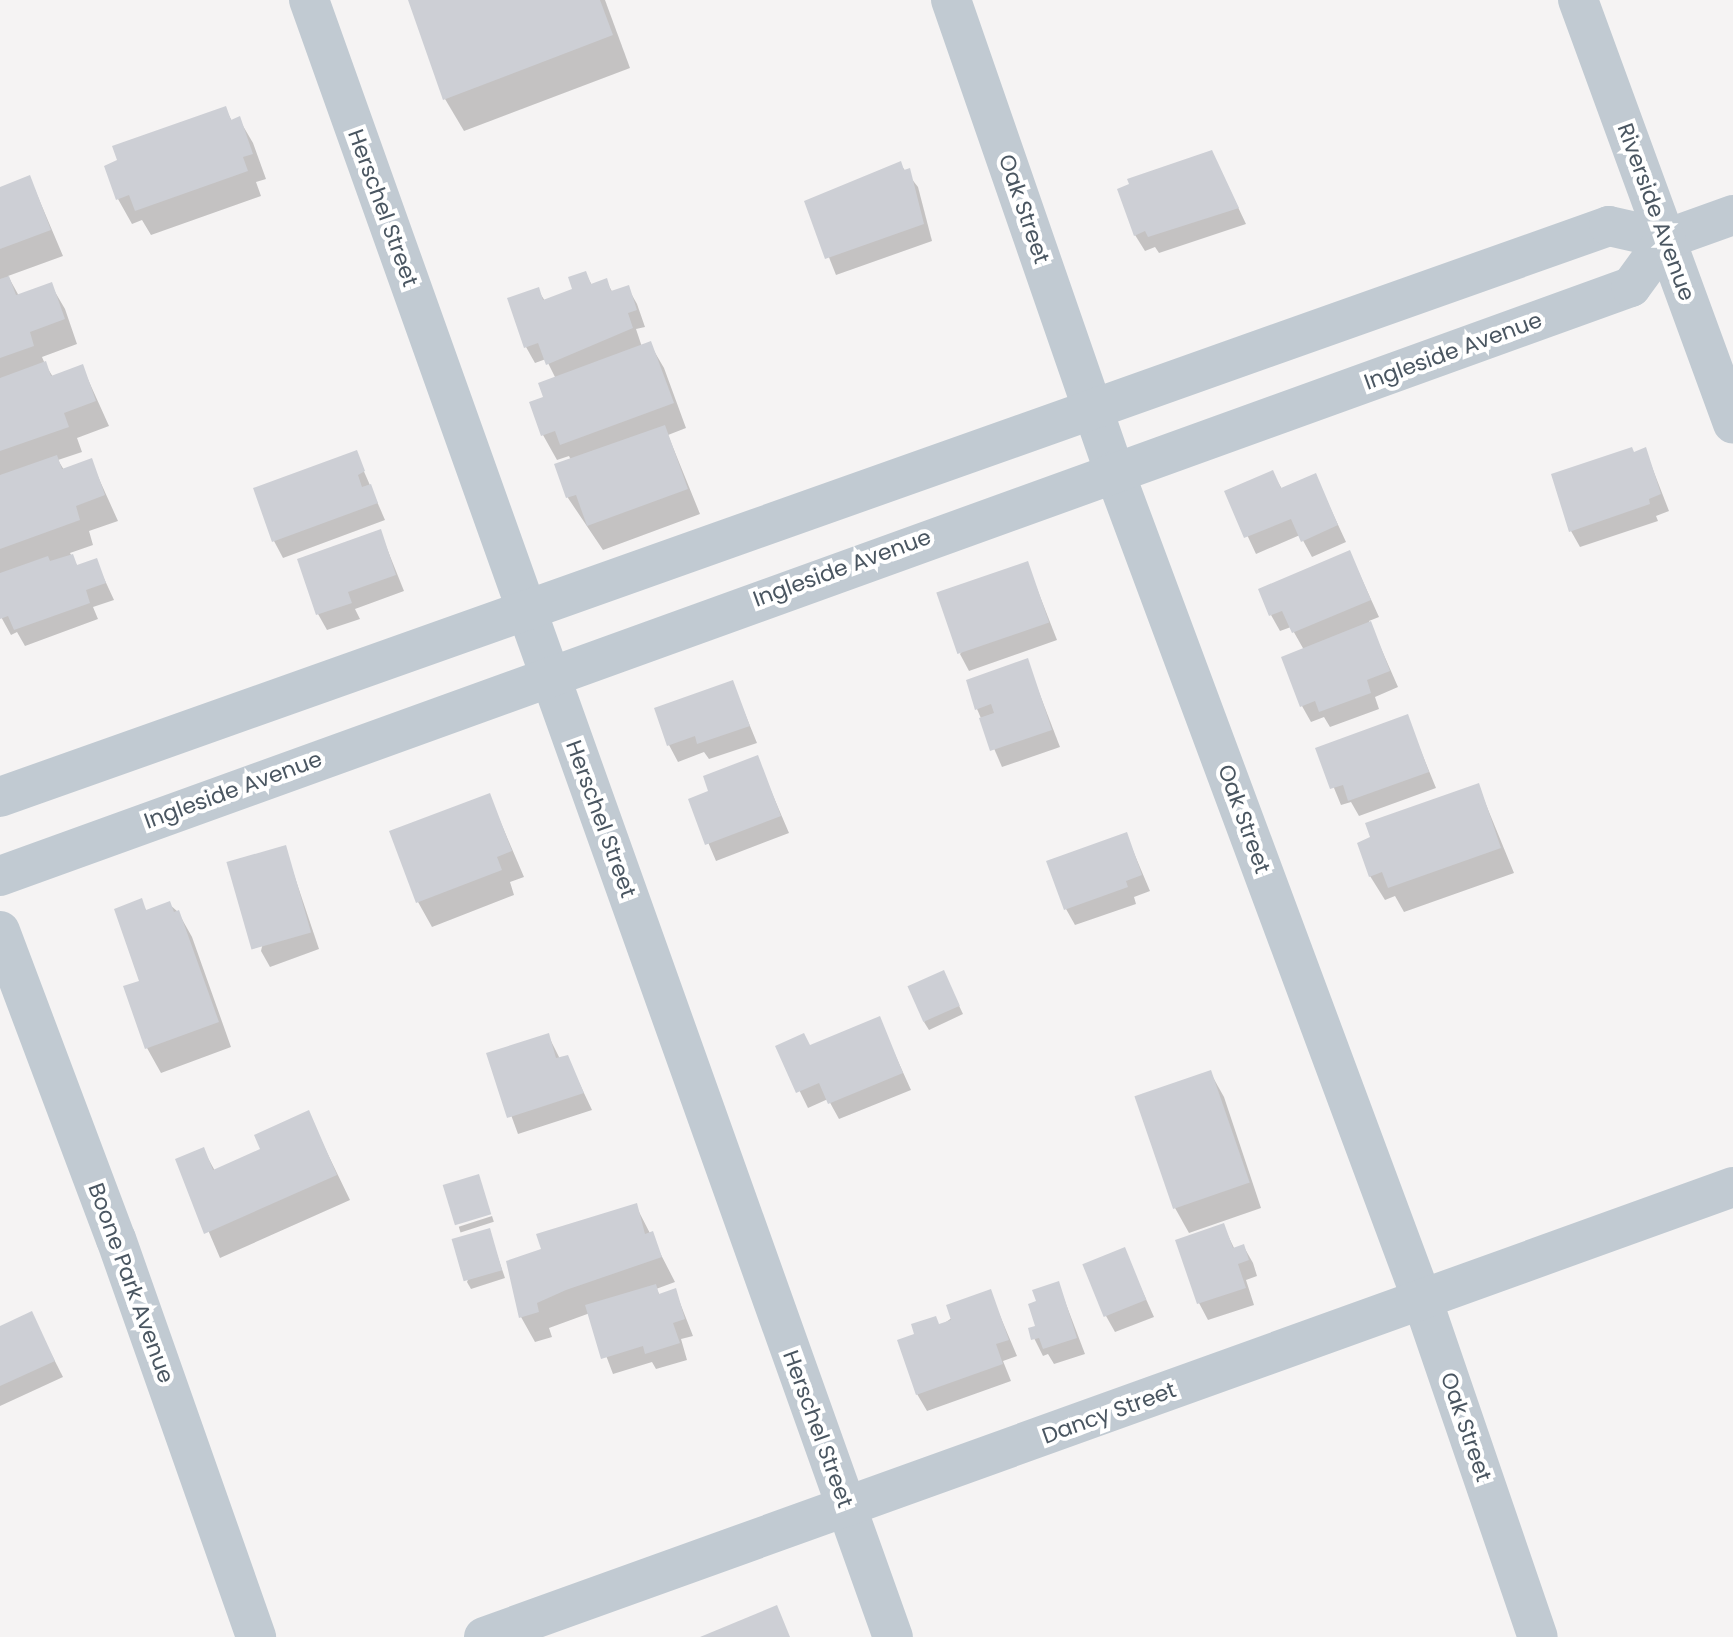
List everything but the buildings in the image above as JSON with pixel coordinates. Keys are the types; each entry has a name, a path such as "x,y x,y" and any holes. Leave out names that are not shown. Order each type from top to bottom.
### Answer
{"street":[{"name":"Herschel Street","path":"309,0 893,1637"},
{"name":"Oak Street","path":"951,0 1114,471 1422,1299 1538,1637"},
{"name":"Riverside Avenue","path":"1578,0 1733,424"},
{"path":"0,797 1609,226 1666,239 1733,215"},
{"name":"Ingleside Avenue","path":"0,876 549,674 1631,287 1666,239"},
{"name":"Boone Park Avenue","path":"0,931 116,1239 256,1637"},
{"name":"Dancy Street","path":"484,1637 1733,1187"}]}
